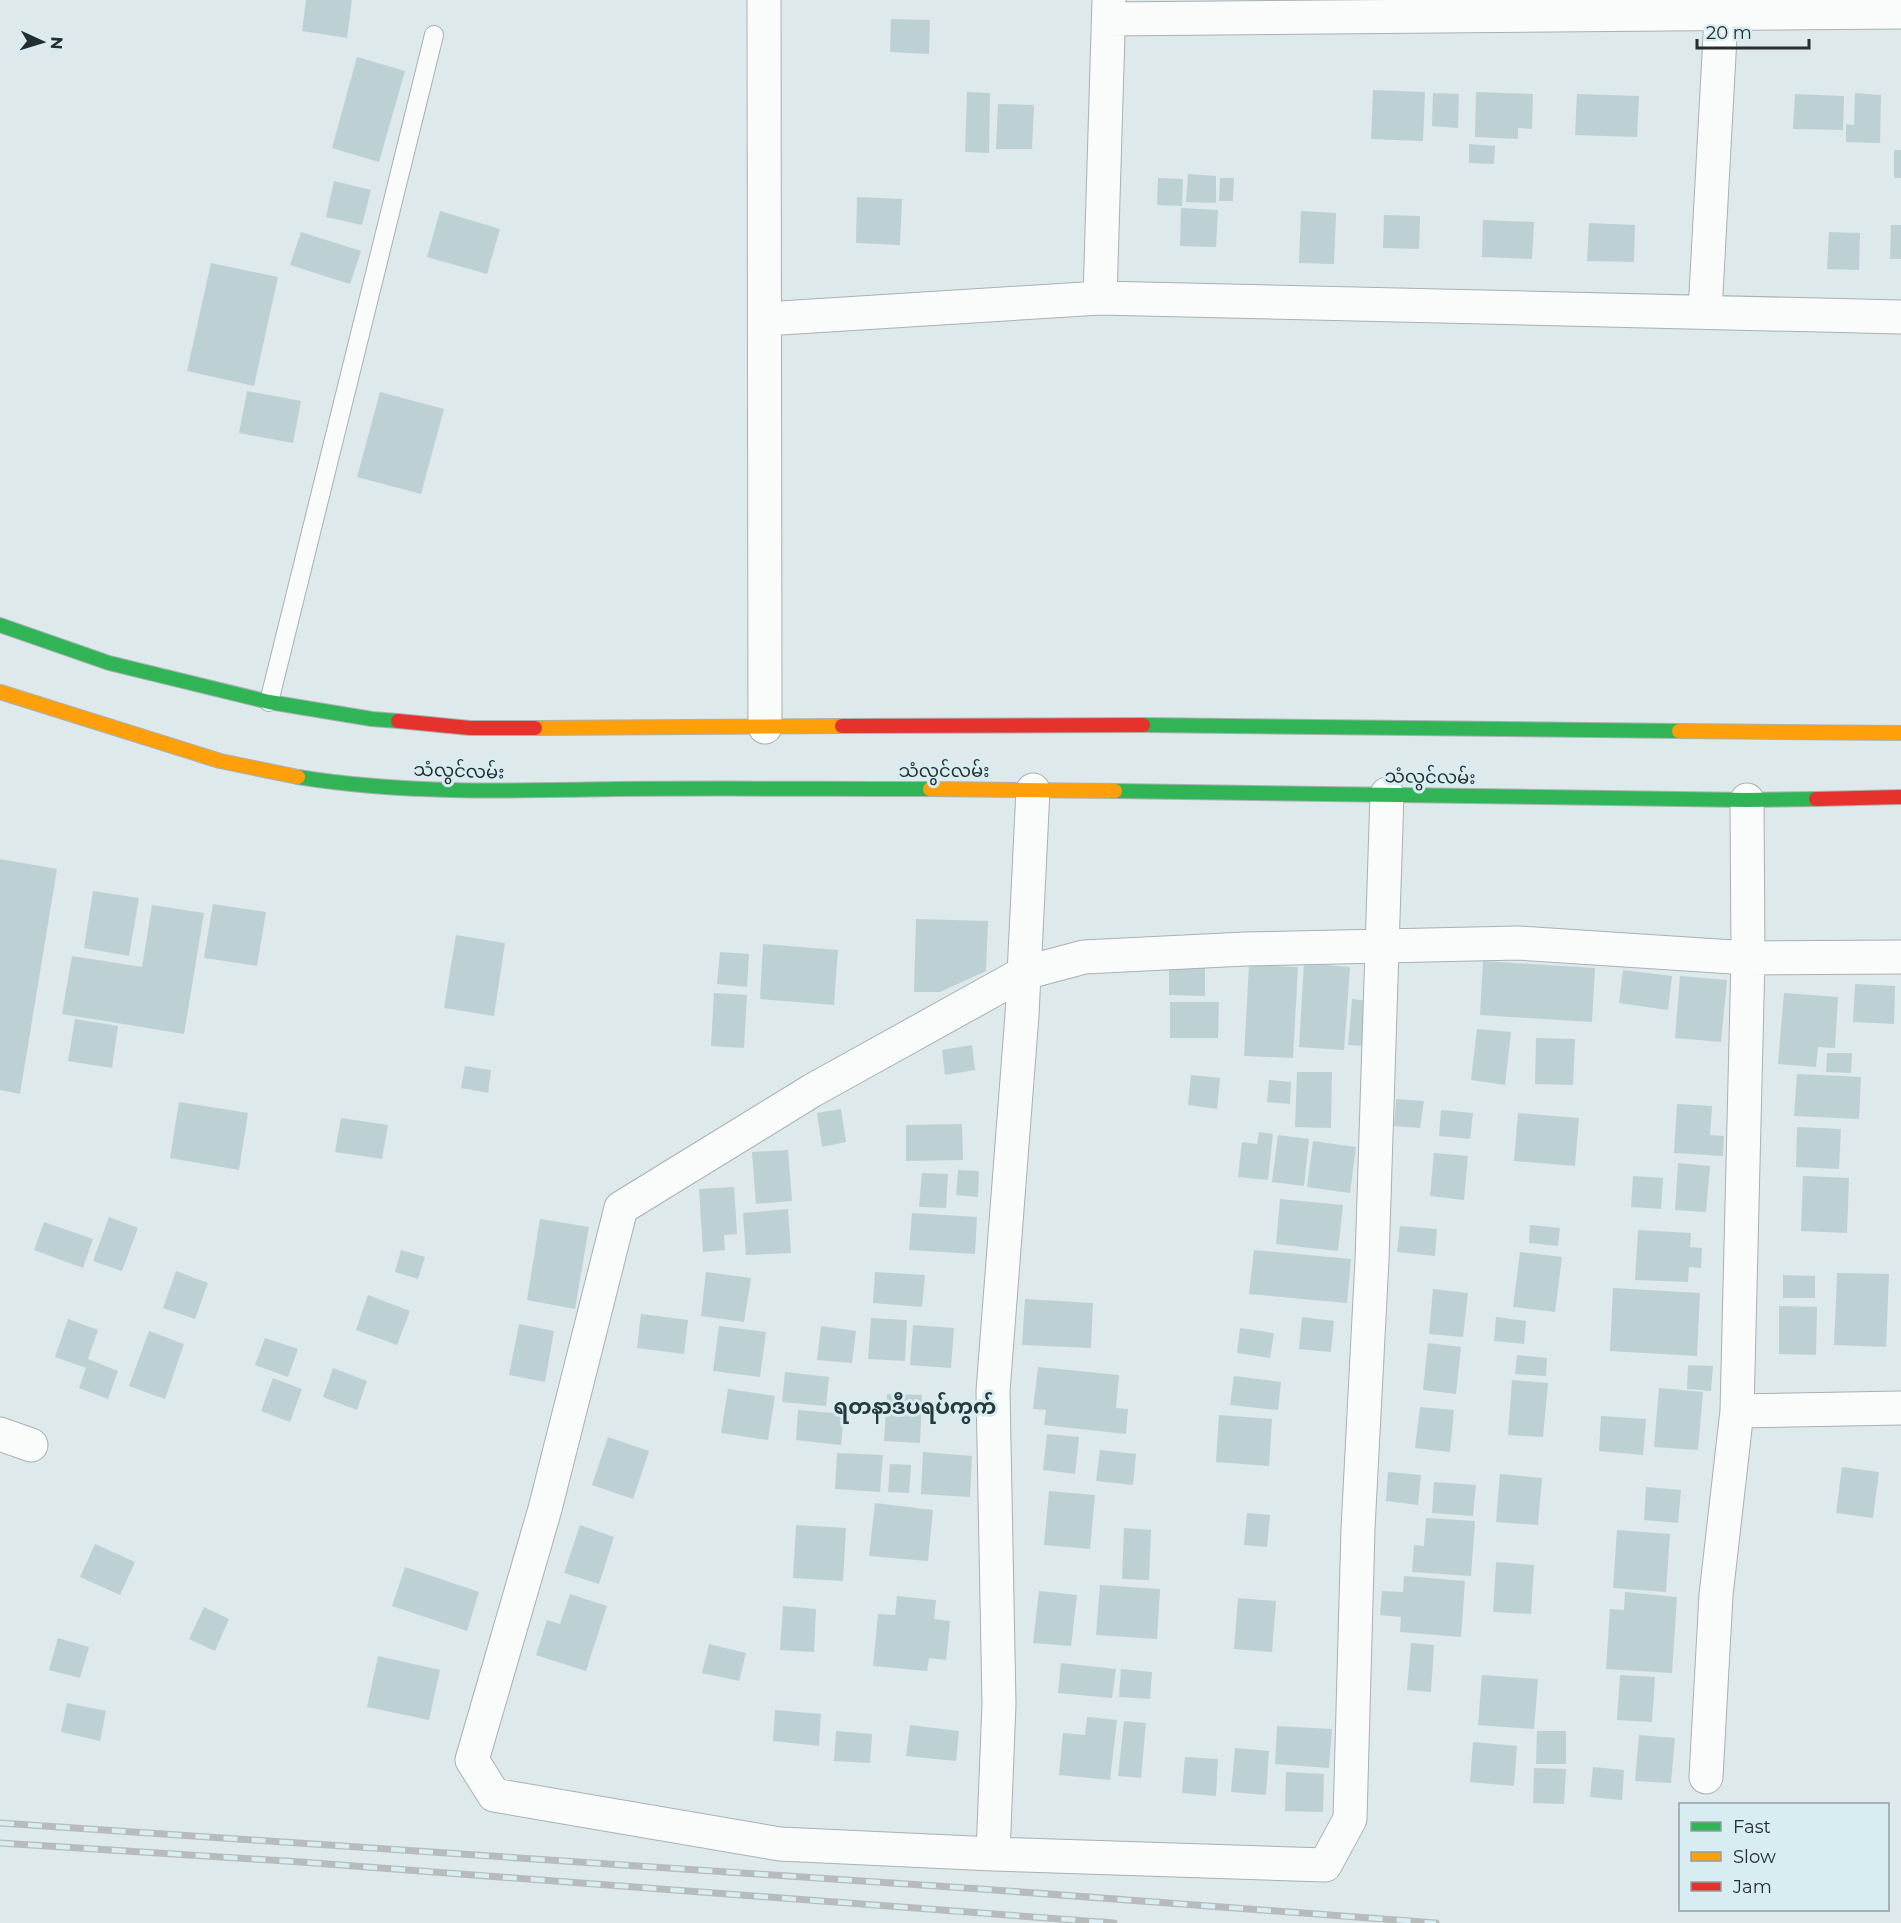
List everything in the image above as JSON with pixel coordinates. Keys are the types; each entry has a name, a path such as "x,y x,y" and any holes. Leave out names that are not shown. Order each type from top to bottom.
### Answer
{"main road":[{"path":"0,625 109,663 269,702 372,719 470,728 1169,725 1901,733"},
{"name":"သံလွင်လမ်း","path":"0,692 220,761 283,775 342,784 465,791 754,788 1747,800 1901,797"}],"street":[{"path":"764,0 765,726"},
{"path":"1100,298 1109,10 1723,7 1901,12"},
{"path":"1705,312 1723,7"},
{"path":"765,319 1100,298 1901,317"},
{"path":"993,1854 999,1704 993,1391 1024,973 1033,790"},
{"path":"1387,794 1382,945 1372,1260 1358,1529 1350,1819 1325,1865 780,1844 495,1795 472,1760 544,1509 621,1208 813,1090 1024,973 1084,957 1382,945 1518,944 1748,958 1901,957"},
{"path":"1706,1777 1716,1595 1737,1411 1748,958 1747,800"},
{"path":"1737,1411 1901,1408"},
{"path":"0,1434 31,1445"}],"lane":[{"path":"269,702 434,35"}],"building":[{"path":"306,0 352,0 347,38 302,31"},
{"path":"891,19 930,20 929,54 890,52"},
{"path":"357,57 405,71 379,162 332,148"},
{"path":"1373,90 1425,92 1423,141 1371,139"},
{"path":"967,92 990,93 989,153 965,152"},
{"path":"1476,92 1533,94 1532,129 1518,128 1518,139 1475,137"},
{"path":"1433,93 1459,94 1458,128 1432,126"},
{"path":"1855,93 1881,95 1880,143 1846,142 1846,124 1854,125"},
{"path":"1577,94 1639,96 1637,137 1575,135"},
{"path":"1795,94 1844,96 1843,130 1793,129"},
{"path":"998,104 1034,105 1032,149 996,149"},
{"path":"1469,144 1495,146 1494,164 1469,163"},
{"path":"1894,150 1901,150 1901,178 1894,178"},
{"path":"1188,174 1216,176 1216,203 1186,202"},
{"path":"1158,178 1183,179 1182,206 1157,205"},
{"path":"1220,178 1234,178 1233,201 1219,201"},
{"path":"334,181 371,190 362,225 326,217"},
{"path":"857,197 902,199 900,245 856,243"},
{"path":"1181,208 1218,210 1216,247 1180,246"},
{"path":"440,211 500,229 487,274 427,257"},
{"path":"1301,211 1336,213 1334,264 1299,263"},
{"path":"1384,215 1420,216 1419,249 1383,248"},
{"path":"1483,220 1534,222 1532,259 1482,257"},
{"path":"1589,223 1635,225 1634,262 1587,261"},
{"path":"1891,225 1901,225 1901,259 1890,259"},
{"path":"301,232 361,251 350,284 290,265"},
{"path":"1829,232 1860,233 1859,270 1827,269"},
{"path":"211,263 278,277 254,386 187,371"},
{"path":"247,391 301,401 293,443 239,433"},
{"path":"380,392 444,409 421,494 357,477"},
{"path":"0,859 57,869 20,1094 0,1090"},
{"path":"93,891 139,898 129,956 84,948"},
{"path":"213,904 266,912 257,966 204,958"},
{"path":"152,905 204,913 184,1034 62,1014 72,956 142,967"},
{"path":"916,919 988,921 986,971 940,992 914,992"},
{"path":"456,935 505,943 494,1016 444,1008"},
{"path":"763,944 838,950 834,1005 760,999"},
{"path":"720,952 749,954 747,987 717,984"},
{"path":"1483,961 1595,968 1592,1022 1480,1015"},
{"path":"1304,963 1350,967 1344,1050 1299,1047"},
{"path":"1249,965 1298,967 1293,1058 1244,1056"},
{"path":"1169,966 1205,966 1205,996 1169,995"},
{"path":"1623,970 1672,976 1668,1010 1619,1003"},
{"path":"1680,976 1727,980 1721,1042 1675,1038"},
{"path":"1855,984 1895,986 1894,1024 1853,1022"},
{"path":"714,993 747,995 744,1048 711,1046"},
{"path":"1784,993 1838,997 1835,1048 1818,1047 1816,1067 1778,1064"},
{"path":"1352,999 1369,1001 1366,1046 1348,1045"},
{"path":"1170,1002 1219,1002 1218,1038 1170,1038"},
{"path":"75,1019 118,1026 112,1068 68,1061"},
{"path":"1477,1029 1511,1032 1505,1085 1471,1080"},
{"path":"1536,1038 1575,1039 1573,1085 1535,1084"},
{"path":"972,1045 975,1070 945,1075 942,1050"},
{"path":"1827,1053 1852,1053 1851,1073 1826,1072"},
{"path":"465,1066 491,1070 488,1093 461,1088"},
{"path":"1297,1072 1332,1072 1331,1128 1295,1127"},
{"path":"1797,1074 1861,1077 1859,1119 1794,1116"},
{"path":"1191,1075 1220,1078 1217,1109 1188,1105"},
{"path":"1269,1080 1291,1082 1290,1104 1267,1102"},
{"path":"1396,1099 1424,1101 1420,1128 1394,1126"},
{"path":"179,1102 248,1113 239,1170 170,1158"},
{"path":"1677,1104 1712,1106 1710,1135 1724,1136 1723,1156 1674,1153"},
{"path":"841,1109 846,1142 822,1147 817,1113"},
{"path":"1441,1110 1473,1113 1470,1139 1439,1136"},
{"path":"1518,1113 1579,1118 1575,1166 1514,1161"},
{"path":"341,1118 388,1125 382,1159 335,1152"},
{"path":"962,1124 963,1160 906,1161 906,1125"},
{"path":"1797,1127 1841,1129 1839,1169 1796,1167"},
{"path":"1259,1132 1273,1134 1268,1180 1238,1177 1242,1142 1257,1144"},
{"path":"1278,1135 1309,1139 1304,1186 1272,1182"},
{"path":"1313,1141 1356,1147 1350,1193 1307,1187"},
{"path":"788,1150 792,1201 756,1204 752,1152"},
{"path":"1434,1153 1468,1156 1464,1200 1430,1196"},
{"path":"1678,1163 1710,1166 1706,1212 1675,1210"},
{"path":"958,1170 979,1171 978,1197 956,1195"},
{"path":"922,1173 948,1174 946,1208 919,1207"},
{"path":"1633,1176 1663,1178 1661,1209 1631,1207"},
{"path":"1803,1176 1849,1178 1847,1233 1801,1231"},
{"path":"734,1187 737,1234 724,1235 725,1250 703,1252 699,1189"},
{"path":"1280,1199 1343,1205 1338,1251 1276,1244"},
{"path":"788,1209 791,1253 746,1255 743,1213"},
{"path":"912,1213 977,1217 975,1254 909,1250"},
{"path":"109,1217 138,1228 122,1271 93,1261"},
{"path":"540,1219 589,1227 575,1309 527,1300"},
{"path":"44,1222 93,1239 83,1268 34,1250"},
{"path":"1530,1225 1560,1228 1558,1246 1529,1243"},
{"path":"1400,1226 1437,1229 1435,1256 1397,1252"},
{"path":"1638,1230 1691,1233 1690,1247 1702,1248 1701,1268 1689,1267 1688,1282 1635,1280"},
{"path":"401,1250 425,1257 418,1279 395,1272"},
{"path":"1254,1250 1351,1259 1347,1303 1249,1294"},
{"path":"1520,1252 1562,1257 1555,1312 1513,1307"},
{"path":"176,1271 208,1283 195,1319 163,1308"},
{"path":"706,1272 751,1278 744,1322 701,1316"},
{"path":"875,1272 925,1275 922,1307 873,1303"},
{"path":"1837,1273 1889,1274 1886,1347 1834,1345"},
{"path":"1783,1275 1815,1276 1815,1298 1783,1298"},
{"path":"1613,1288 1700,1293 1697,1356 1610,1351"},
{"path":"1433,1289 1468,1293 1463,1337 1429,1334"},
{"path":"368,1295 410,1311 397,1345 356,1330"},
{"path":"1025,1299 1093,1303 1091,1348 1022,1345"},
{"path":"1779,1306 1817,1307 1816,1355 1779,1354"},
{"path":"641,1314 688,1320 684,1354 637,1348"},
{"path":"1302,1317 1334,1321 1331,1352 1299,1349"},
{"path":"1496,1317 1526,1321 1524,1344 1494,1341"},
{"path":"871,1318 907,1320 905,1361 868,1359"},
{"path":"68,1319 98,1330 88,1359 118,1371 108,1399 79,1388 86,1368 55,1357"},
{"path":"519,1324 554,1331 545,1382 509,1375"},
{"path":"913,1325 954,1328 951,1368 910,1365"},
{"path":"719,1326 766,1332 760,1377 713,1371"},
{"path":"821,1326 856,1331 852,1363 817,1360"},
{"path":"1240,1328 1274,1333 1270,1358 1237,1353"},
{"path":"149,1331 184,1344 165,1399 129,1386"},
{"path":"265,1338 298,1349 288,1377 255,1365"},
{"path":"1428,1343 1461,1347 1456,1394 1423,1390"},
{"path":"1517,1355 1547,1358 1546,1376 1515,1374"},
{"path":"1688,1365 1713,1366 1711,1391 1687,1389"},
{"path":"1038,1367 1119,1375 1116,1408 1128,1409 1126,1434 1044,1425 1046,1410 1033,1409"},
{"path":"333,1368 367,1381 357,1410 323,1397"},
{"path":"785,1372 829,1377 826,1406 782,1402"},
{"path":"1234,1376 1281,1382 1278,1410 1230,1405"},
{"path":"273,1378 302,1389 290,1422 261,1411"},
{"path":"1512,1380 1548,1383 1543,1437 1508,1435"},
{"path":"1659,1388 1703,1392 1698,1450 1654,1447"},
{"path":"728,1389 775,1396 768,1440 721,1433"},
{"path":"887,1394 922,1395 920,1443 884,1441"},
{"path":"1420,1407 1454,1410 1450,1452 1415,1448"},
{"path":"798,1410 844,1414 841,1445 796,1440"},
{"path":"1219,1415 1272,1419 1269,1466 1216,1462"},
{"path":"1601,1416 1646,1419 1643,1455 1599,1451"},
{"path":"1047,1434 1079,1437 1075,1474 1043,1470"},
{"path":"608,1437 649,1451 633,1499 592,1485"},
{"path":"1100,1450 1136,1454 1133,1485 1096,1481"},
{"path":"923,1452 972,1456 970,1497 921,1494"},
{"path":"837,1453 883,1455 880,1492 835,1489"},
{"path":"890,1464 911,1465 909,1493 888,1492"},
{"path":"1842,1467 1879,1472 1873,1518 1836,1513"},
{"path":"1388,1472 1421,1475 1418,1505 1386,1501"},
{"path":"1500,1474 1542,1478 1538,1525 1496,1522"},
{"path":"1434,1482 1476,1485 1473,1516 1432,1513"},
{"path":"1646,1487 1681,1490 1678,1523 1644,1520"},
{"path":"1049,1491 1095,1495 1090,1549 1044,1545"},
{"path":"875,1503 933,1510 928,1561 869,1556"},
{"path":"1247,1513 1270,1515 1267,1547 1244,1545"},
{"path":"1426,1518 1475,1521 1471,1576 1412,1572 1414,1545 1424,1546"},
{"path":"580,1525 614,1537 599,1584 564,1573"},
{"path":"796,1525 846,1528 843,1581 793,1578"},
{"path":"1124,1528 1151,1530 1149,1580 1122,1579"},
{"path":"1617,1530 1670,1534 1666,1592 1613,1588"},
{"path":"95,1544 135,1562 120,1595 80,1577"},
{"path":"1496,1562 1534,1565 1531,1614 1493,1612"},
{"path":"405,1567 479,1592 467,1631 392,1606"},
{"path":"1404,1576 1465,1581 1461,1637 1400,1632 1401,1617 1380,1615 1382,1591 1403,1592"},
{"path":"1100,1585 1160,1589 1157,1639 1096,1635"},
{"path":"1039,1591 1077,1595 1071,1646 1033,1643"},
{"path":"1625,1592 1677,1597 1672,1673 1606,1669 1610,1609 1624,1610"},
{"path":"570,1594 607,1606 586,1671 536,1655 547,1620 560,1624"},
{"path":"897,1596 936,1600 934,1619 950,1621 946,1660 929,1658 927,1671 873,1666 878,1614 895,1615"},
{"path":"1238,1598 1276,1601 1272,1652 1234,1649"},
{"path":"783,1606 816,1609 814,1652 780,1650"},
{"path":"204,1607 229,1619 215,1651 189,1639"},
{"path":"58,1638 89,1647 80,1678 49,1670"},
{"path":"1411,1643 1434,1645 1431,1692 1407,1690"},
{"path":"709,1644 746,1653 739,1681 702,1673"},
{"path":"378,1656 440,1670 429,1720 367,1707"},
{"path":"1061,1663 1116,1669 1112,1698 1058,1693"},
{"path":"1121,1669 1152,1672 1150,1699 1119,1697"},
{"path":"1482,1675 1538,1679 1534,1729 1478,1725"},
{"path":"1620,1675 1655,1677 1652,1722 1617,1720"},
{"path":"67,1703 106,1711 100,1741 61,1732"},
{"path":"775,1710 821,1714 819,1746 773,1741"},
{"path":"1087,1717 1117,1720 1110,1780 1059,1775 1063,1733 1085,1735"},
{"path":"1124,1721 1146,1723 1141,1778 1118,1776"},
{"path":"910,1725 959,1731 956,1761 906,1756"},
{"path":"1277,1726 1332,1729 1329,1768 1275,1764"},
{"path":"836,1731 872,1734 870,1763 834,1761"},
{"path":"1537,1731 1566,1731 1566,1764 1536,1764"},
{"path":"1639,1735 1675,1738 1671,1783 1635,1781"},
{"path":"1473,1742 1517,1746 1514,1786 1470,1782"},
{"path":"1235,1748 1269,1751 1266,1795 1231,1792"},
{"path":"1185,1757 1218,1759 1216,1796 1182,1793"},
{"path":"1593,1767 1624,1770 1622,1800 1590,1797"},
{"path":"1534,1768 1566,1769 1564,1804 1533,1803"},
{"path":"1286,1772 1324,1774 1323,1812 1285,1811"}],"railway":[{"path":"0,1823 981,1889 1436,1923"},
{"path":"0,1843 301,1862 1114,1923"}],"traffic: fast":[{"path":"0,625 109,663 269,702 372,719 398,721"},
{"path":"1143,725 1679,731"},
{"path":"298,777 377,786 457,790 930,789"},
{"path":"1115,791 1816,799"}],"traffic: slow":[{"path":"0,692 220,761 298,777"},
{"path":"535,728 842,726"},
{"path":"1679,731 1901,733"},
{"path":"930,789 1115,791"}],"traffic: jam":[{"path":"398,721 470,728 535,728"},
{"path":"842,726 1143,725"},
{"path":"1816,799 1901,797"}],"district":[{"name":"ရတနာဒီပရပ်ကွက်","path":"915,1406"}]}
